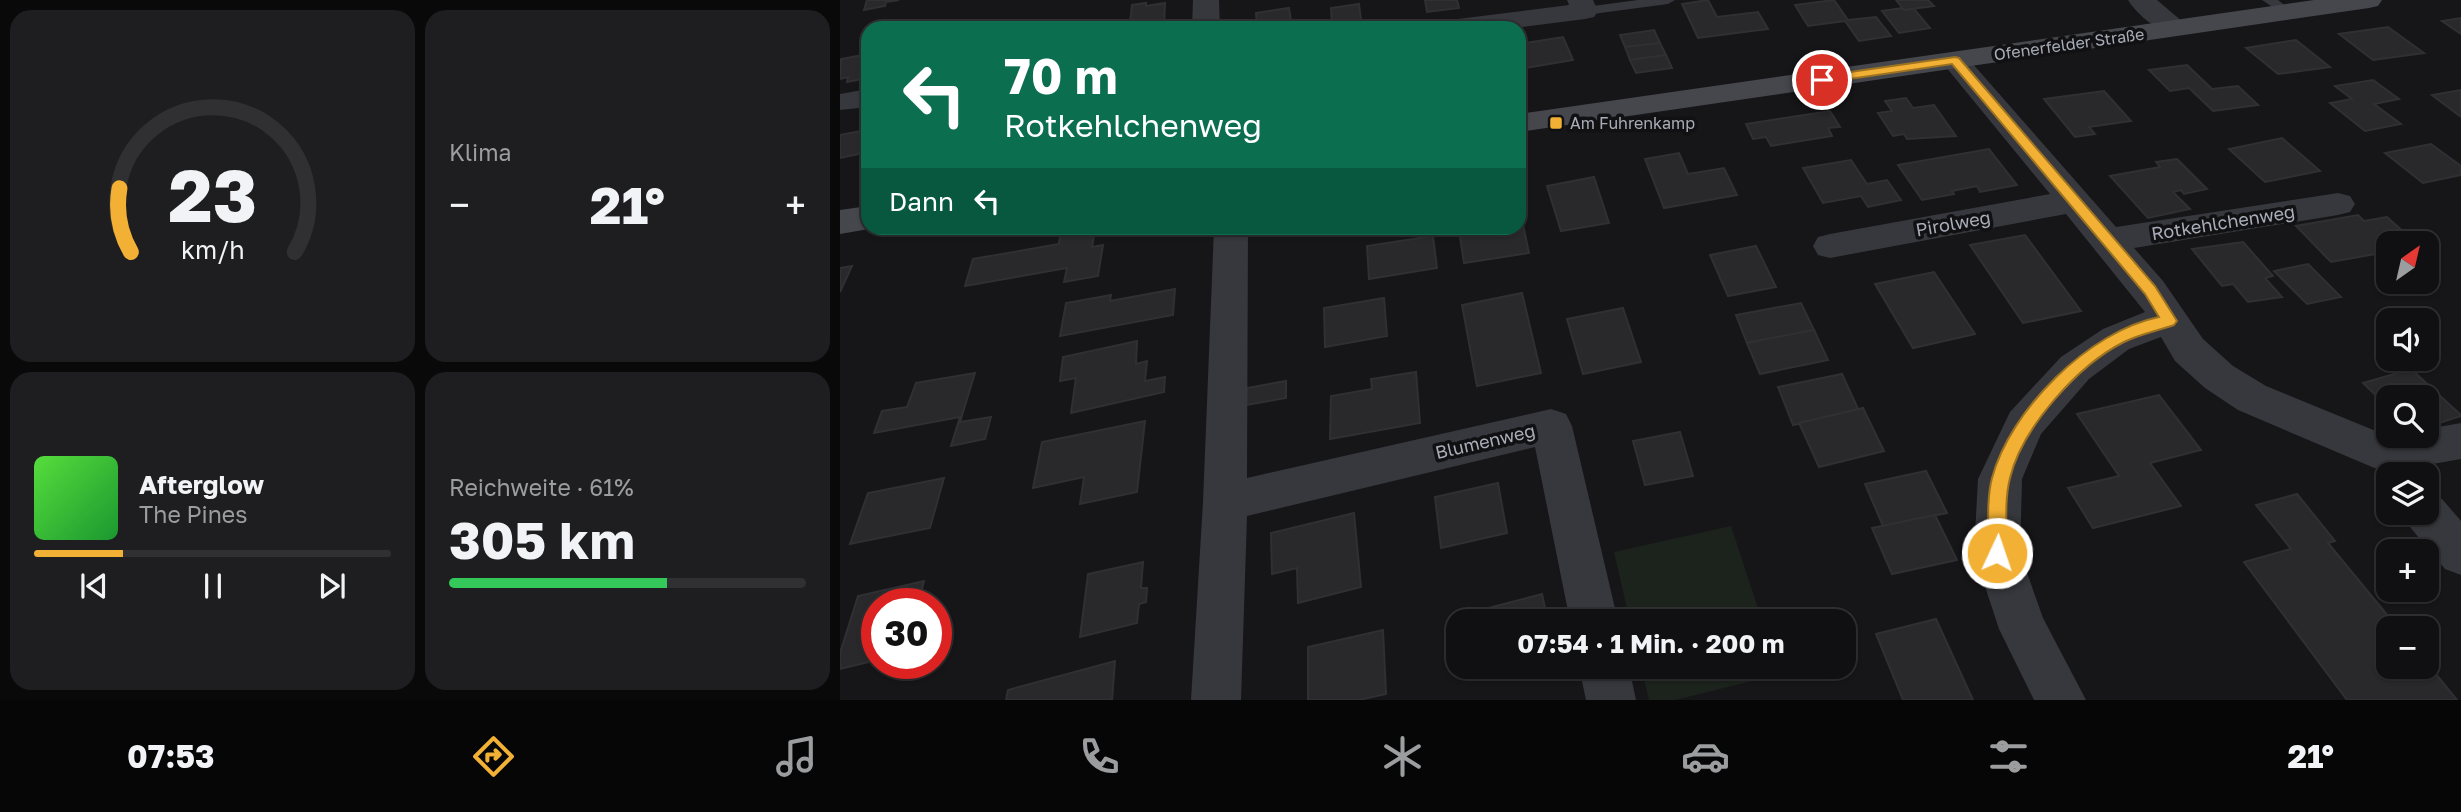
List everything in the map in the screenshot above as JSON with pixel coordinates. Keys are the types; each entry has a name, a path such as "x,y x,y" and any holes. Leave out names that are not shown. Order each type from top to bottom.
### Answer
{"street":[{"path":"1206,0 1206,21"},
{"path":"2141,0 2176,28"},
{"name":"Ofenerfelder Straße","path":"1526,122 2176,28 2278,6 2369,0"},
{"path":"1490,21 1583,5"},
{"path":"1955,61 2150,290 2169,321 2199,359 2219,377 2252,398 2388,462"},
{"name":"Pirolweg","path":"1830,246 2076,201"},
{"name":"Rotkehlchenweg","path":"2107,240 2338,204"},
{"path":"840,222 861,219"},
{"path":"1216,700 1225,502 1231,235"},
{"path":"2061,700 2023,629 1997,553 2000,479 2025,424 2075,368 2116,339 2149,325 2169,321"},
{"name":"Blumenweg","path":"1225,502 1551,426 1591,609"},
{"path":"2398,462 2461,441"},
{"path":"2436,525 2461,554"},
{"path":"1607,679 1611,700"}],"lane":[{"path":"1583,5 1668,0"}],"shaded area":[{"path":"1731,526 1758,609 1627,609 1614,552"},
{"path":"1644,679 1760,679 1675,700 1649,700"}],"building":[{"path":"867,0 899,0 864,10"},
{"path":"1425,0 1457,0 1459,8 1427,12"},
{"path":"1708,0 1717,17 1758,12 1768,29 1698,38 1682,4"},
{"path":"1834,0 1848,20 1876,17 1891,36 1859,41 1845,21 1808,26 1795,5"},
{"path":"1896,0 1928,0 1934,6 1904,10"},
{"path":"1165,3 1164,21 1130,21 1132,5"},
{"path":"1359,4 1361,20 1332,21 1331,8"},
{"path":"1289,8 1291,21 1257,21 1256,13"},
{"path":"1914,9 1930,28 1899,33 1882,11"},
{"path":"2461,18 2461,34 2442,21"},
{"path":"2388,27 2424,53 2373,60 2339,34"},
{"path":"1654,30 1660,43 1625,47 1620,35"},
{"path":"1563,37 1573,60 1526,68 1526,43"},
{"path":"2296,40 2330,67 2278,74 2246,48"},
{"path":"1660,43 1666,55 1630,60 1625,47"},
{"path":"861,55 861,79 847,82 848,77 840,79 841,59"},
{"path":"1666,55 1672,68 1636,73 1630,60"},
{"path":"2187,65 2212,89 2238,86 2258,105 2213,111 2189,88 2170,91 2149,70"},
{"path":"2373,80 2399,99 2374,104 2401,124 2365,131 2330,103 2352,99 2335,86"},
{"path":"2461,90 2461,117 2432,95"},
{"path":"2104,91 2131,121 2089,127 2095,134 2075,137 2044,99"},
{"path":"1906,98 1913,108 1934,105 1956,136 1907,139 1904,134 1893,136 1878,113 1892,111 1885,101"},
{"path":"1830,111 1840,127 1828,128 1832,136 1771,146 1766,137 1753,139 1746,124"},
{"path":"861,131 859,154 840,158 840,135"},
{"path":"2282,138 2320,171 2265,182 2229,149"},
{"path":"2431,144 2461,166 2461,175 2423,183 2385,153"},
{"path":"1989,149 2017,185 1980,192 1977,186 1922,200 1898,165"},
{"path":"1679,153 1688,174 1724,168 1737,195 1664,208 1645,159"},
{"path":"2177,159 2207,189 2184,194 2181,190 2173,192 2190,209 2148,218 2110,176 2160,167 2156,162"},
{"path":"1851,160 1867,184 1887,180 1901,200 1868,207 1861,196 1823,203 1803,168"},
{"path":"1594,177 1609,223 1561,231 1547,186"},
{"path":"2358,215 2364,221 2387,217 2403,231 2376,231 2376,254 2331,262 2296,226"},
{"path":"1060,235 1094,235 1092,247 1103,245 1098,276 1064,282 1067,268 965,286 973,259 1059,244"},
{"path":"1460,235 1525,235 1529,253 1464,263"},
{"path":"2025,235 2081,311 2023,323 1970,245"},
{"path":"1433,236 1437,268 1369,279 1367,246"},
{"path":"2243,242 2273,276 2265,278 2282,297 2248,302 2233,284 2222,286 2192,249"},
{"path":"1756,246 1776,287 1728,296 1710,255"},
{"path":"2308,264 2341,297 2307,304 2274,271"},
{"path":"852,266 840,292 840,268"},
{"path":"1934,272 1975,334 1913,348 1875,284"},
{"path":"1175,289 1173,315 1060,336 1066,303 1111,295 1110,301"},
{"path":"1522,293 1541,373 1477,386 1462,305"},
{"path":"1384,298 1387,336 1325,347 1324,308"},
{"path":"1801,303 1814,330 1747,343 1736,315"},
{"path":"1623,308 1641,362 1583,374 1567,319"},
{"path":"1814,330 1828,360 1760,374 1747,343"},
{"path":"1137,341 1136,364 1147,361 1145,381 1165,377 1164,392 1071,413 1076,378 1060,381 1063,357"},
{"path":"2404,371 2413,371 2428,385 2376,385 2376,396 2363,383"},
{"path":"1416,372 1420,423 1330,439 1331,396 1372,389 1371,379"},
{"path":"975,373 960,422 991,417 985,439 951,446 960,417 874,433 882,411 907,407 916,383"},
{"path":"1842,374 1859,411 1793,425 1778,387"},
{"path":"1286,381 1286,398 1246,405 1247,388"},
{"path":"2159,395 2201,450 2150,463 2181,506 2093,528 2068,488 2119,476 2077,414"},
{"path":"2439,395 2461,415 2439,423"},
{"path":"1863,408 1884,451 1819,467 1799,423"},
{"path":"1145,421 1137,492 1080,504 1084,477 1033,488 1042,442"},
{"path":"1680,432 1693,476 1645,485 1633,441"},
{"path":"1926,471 1947,513 1883,526 1865,484"},
{"path":"944,478 930,528 850,544 868,493"},
{"path":"1498,483 1507,533 1441,548 1435,497"},
{"path":"2297,494 2335,541 2328,543 2388,616 2376,616 2376,679 2439,678 2457,700 2347,700 2244,562 2291,549 2256,505"},
{"path":"1354,513 1361,587 1298,603 1297,568 1272,574 1271,533"},
{"path":"1935,515 1957,560 1892,574 1872,528"},
{"path":"1143,562 1141,588 1147,588 1146,602 1139,604 1137,623 1080,637 1088,574"},
{"path":"924,581 922,588 893,588"},
{"path":"1542,594 1545,609 1485,609"},
{"path":"861,595 861,664 840,669 840,653 858,596"},
{"path":"1936,619 1973,700 1903,700 1876,634"},
{"path":"1383,630 1386,694 1359,700 1308,700 1308,647"},
{"path":"1115,661 1112,700 1006,700 1008,690"}],"place":[{"name":"Am Fuhrenkamp","path":"1556,123"}],"route":[{"path":"1822,80 1955,61 2150,290 2169,321 2149,325 2116,339 2075,368 2025,424 2000,479 1997,553"}]}
